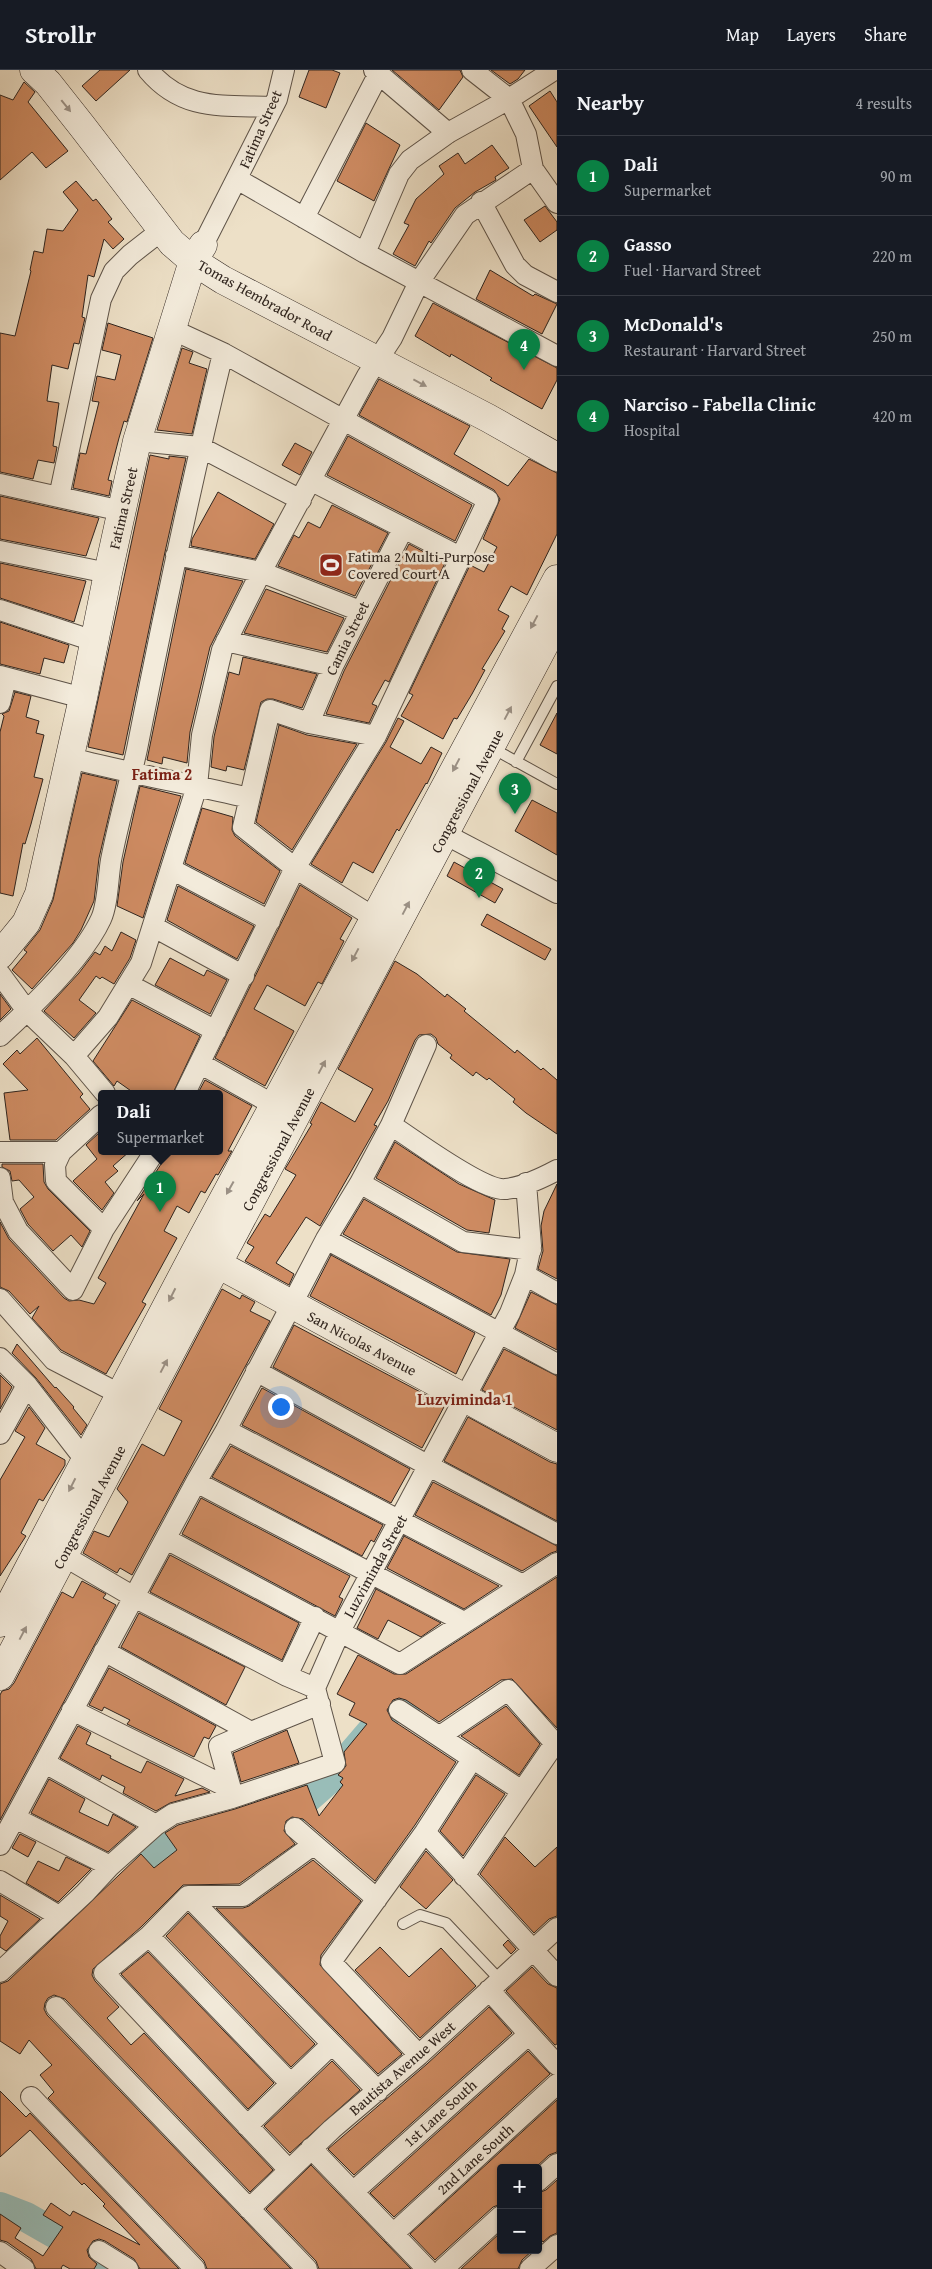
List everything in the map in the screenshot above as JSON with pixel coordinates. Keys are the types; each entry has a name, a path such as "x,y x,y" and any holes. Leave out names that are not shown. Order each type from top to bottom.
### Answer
{"street":[{"name":"Tomas Hembrador Road","path":"34,70 82,126 172,243 198,253"},
{"name":"Tomas Hembrador Road","path":"58,70 97,116 186,231 198,253 223,280 382,352 557,436"},
{"path":"148,70 176,94 192,102 272,107"},
{"name":"Fatima Street","path":"0,955 26,923 39,894 137,442 171,329 198,253 276,99 284,70"},
{"path":"472,70 509,99 526,134 532,169 557,203"},
{"path":"365,253 399,174 410,160 448,133 509,99 554,70"},
{"path":"304,218 377,72 448,133"},
{"path":"74,1056 108,1017 141,963 154,927 197,786 202,735 222,650 261,572 419,282 465,215 481,202 532,169"},
{"path":"237,179 365,253 557,356"},
{"path":"481,202 515,265 525,275 557,292"},
{"path":"59,497 101,299 114,271 130,255 162,230"},
{"path":"171,329 222,353 488,500 376,736 295,868 244,976 187,1090"},
{"name":"Tomas Hembrador Road","path":"382,352 557,457"},
{"path":"0,1036 27,1012 86,946 102,918 112,857 132,774 176,555 222,353"},
{"path":"137,442 200,447 301,500"},
{"path":"312,481 460,557"},
{"path":"0,484 122,511"},
{"name":"Camia Street","path":"309,723 333,666 403,528"},
{"path":"0,551 108,573"},
{"path":"176,555 261,572 360,611"},
{"name":"Congressional Avenue","path":"481,742 557,579"},
{"path":"0,610 94,642"},
{"name":"Congressional Avenue","path":"0,1676 64,1556 132,1400 206,1258 481,742 557,621"},
{"path":"226,641 333,666"},
{"path":"0,703 3,677 83,698"},
{"path":"375,918 295,868 243,827 270,710 309,723 376,736"},
{"path":"70,758 132,774 249,798"},
{"path":"434,828 557,893"},
{"name":"Congressional Avenue","path":"206,1258 274,1105 375,918 434,828"},
{"path":"171,869 270,921"},
{"path":"154,927 244,976"},
{"path":"0,974 27,1012 74,1056 102,1090"},
{"path":"128,984 216,1032"},
{"path":"0,1845 226,1430 326,1239 360,1183 391,1125 426,1045"},
{"path":"200,1064 274,1105"},
{"path":"98,1118 61,1152 55,1165 56,1181 104,1229"},
{"path":"391,1125 480,1183 504,1189 526,1183 557,1170"},
{"path":"0,1152 61,1152"},
{"path":"0,1178 3,1202 18,1231 73,1290 104,1229 152,1155"},
{"path":"360,1183 463,1242 531,1250"},
{"name":"Luzviminda Street","path":"318,1696 340,1630 400,1522 510,1313 525,1275 531,1250 526,1183"},
{"path":"326,1239 557,1364"},
{"name":"San Nicolas Avenue","path":"206,1258 557,1448"},
{"path":"525,1275 557,1293"},
{"path":"0,1299 54,1360 132,1400"},
{"path":"0,1358 26,1385 85,1460"},
{"path":"256,1371 557,1534"},
{"path":"0,1434 26,1385"},
{"name":"Congressional Avenue","path":"0,1624 85,1460 132,1400"},
{"path":"226,1430 523,1585"},
{"path":"196,1482 464,1622"},
{"path":"166,1539 340,1630 400,1664 557,1563"},
{"path":"0,1972 8,1954 58,1916 85,1893 110,1866 156,1825 173,1814 232,1793 334,1763 318,1696 287,1676 134,1597 64,1556"},
{"path":"287,1676 315,1617"},
{"path":"104,1651 252,1732"},
{"path":"440,1736 508,1690 556,1744 464,1876"},
{"path":"232,1793 219,1746 252,1732 318,1696"},
{"path":"72,1710 232,1793"},
{"path":"399,1710 522,1792"},
{"path":"419,2055 331,1962 425,1832 473,1758"},
{"path":"45,1763 156,1825"},
{"path":"15,1818 110,1866"},
{"path":"295,1828 377,1899"},
{"path":"425,1832 557,1976"},
{"path":"289,2170 104,1974 149,1936 188,1896 243,1896 313,1845"},
{"path":"0,1881 58,1916"},
{"path":"188,1896 378,2091"},
{"name":"Bautista Avenue West","path":"249,2209 311,2148 419,2055 557,1928"},
{"path":"149,1936 291,2084"},
{"path":"495,1985 528,2035 557,2065"},
{"path":"56,2007 307,2269"},
{"name":"1st Lane South","path":"353,2192 528,2035"},
{"path":"247,2126 332,2044"},
{"name":"2nd Lane South","path":"393,2234 557,2084"},
{"path":"31,2097 195,2269"},
{"path":"311,2148 427,2269"},
{"path":"542,2178 557,2164"},
{"path":"443,2269 497,2220"},
{"path":"530,2269 557,2245"},
{"path":"99,2251 128,2269"}],"lane":[{"path":"516,762 557,686"},
{"path":"481,742 557,784"},
{"path":"403,1924 420,1915 446,1923 495,1985"}],"building":[{"path":"100,70 130,70 96,101 82,86"},
{"path":"309,70 332,70 340,73 326,108 299,97"},
{"path":"392,70 460,70 463,77 439,110"},
{"path":"491,70 525,70 518,79 510,84"},
{"path":"24,82 35,92 28,102 68,151 46,168 32,152 0,180 0,95 13,100"},
{"path":"550,91 557,102 557,147 529,106"},
{"path":"366,123 400,145 374,201 337,181"},
{"path":"492,145 509,168 495,177 496,180 475,192 455,208 431,243 429,241 415,266 393,254 409,225 404,223 416,199 444,174 439,166 458,153 465,164"},
{"path":"76,181 93,201 96,199 112,219 108,222 124,239 113,249 104,239 94,277 88,275 82,317 85,318 79,344 74,343 68,369 52,365 47,401 59,403 53,446 57,447 54,463 38,460 33,479 0,472 0,333 15,336 34,251 43,253 47,229 63,231 78,210 63,192"},
{"path":"545,206 557,222 557,230 540,242 524,220"},
{"path":"490,270 533,296 535,294 557,304 542,334 476,299"},
{"path":"433,303 557,368 557,380 542,409 490,380 492,378 451,354 450,357 415,336"},
{"path":"108,323 153,338 127,422 124,421 119,438 108,480 112,481 109,496 73,488 80,453 86,454 99,402 92,401 97,376 115,380 121,355 102,350"},
{"path":"182,348 193,352 189,363 207,369 192,434 157,430"},
{"path":"379,379 470,426 454,454 508,486 529,459 557,473 557,534 527,595 511,586 498,610 509,616 502,629 505,631 482,669 485,670 472,694 457,719 454,718 443,739 401,716 413,695 409,693 470,565 484,572 497,547 483,539 500,499 494,490 359,415"},
{"path":"348,436 472,505 455,541 327,475"},
{"path":"295,443 312,452 300,475 282,465"},
{"path":"150,455 169,459 169,456 186,458 123,755 88,747"},
{"path":"218,492 274,524 255,559 191,546 192,539"},
{"path":"0,496 99,518 86,556 0,539"},
{"name":"Fatima 2 Multi-Purpose Covered Court A","path":"332,505 388,533 355,596 278,566 294,535 299,538 308,522 320,528"},
{"path":"409,544 445,563 389,682 385,680 372,704 377,706 369,723 326,714 344,671"},
{"path":"0,563 86,581 74,622 0,598"},
{"path":"186,569 243,581 210,647 190,732 187,763 163,757 162,764 147,760"},
{"path":"266,589 344,618 327,652 244,633"},
{"path":"0,622 69,645 64,663 44,658 40,674 0,664"},
{"path":"243,657 317,674 302,708 273,699 261,702 244,770 227,766 226,771 211,767 214,737 229,672 239,675"},
{"path":"15,692 31,696 26,717 39,721 36,733 44,735 34,777 43,779 25,844 23,843 13,896 0,893 0,732 4,716 2,714 9,711"},
{"path":"557,713 557,754 540,745"},
{"path":"398,718 404,721 390,747 421,764 431,747 442,753 427,784 399,831 397,829 373,873 353,862 342,883 311,864 386,742"},
{"path":"279,725 307,735 357,744 292,850 256,822"},
{"path":"82,773 117,781 99,858 94,901 73,943 32,989 12,970 27,952 24,950 40,930 53,900"},
{"path":"140,786 181,796 143,918 117,906 123,862"},
{"path":"532,800 557,813 557,855 515,831"},
{"path":"202,808 233,817 232,830 235,836 280,871 264,904 185,863"},
{"path":"454,862 503,889 495,903 447,876"},
{"path":"300,885 352,918 340,939 344,941 322,984 318,982 305,1006 267,985 254,1009 294,1031 265,1086 215,1058"},
{"path":"178,886 254,926 237,959 167,920"},
{"path":"487,914 551,949 545,960 481,925"},
{"path":"121,932 136,940 130,958 114,984 102,977 100,979 96,976 79,1000 96,1013 74,1038 44,1011 79,973 95,952 100,955 105,946 112,951"},
{"path":"170,958 204,976 207,970 227,980 210,1014 155,985"},
{"path":"395,961 417,974 445,997 447,994 466,1009 464,1011 515,1053 517,1050 541,1070 543,1068 557,1080 557,1134 526,1113 513,1102 515,1099 489,1078 487,1080 476,1072 473,1076 450,1058 452,1055 438,1044 436,1038 431,1034 419,1035 388,1101 374,1125 377,1126 320,1226 306,1217 276,1263 294,1274 289,1285 245,1261 254,1247 247,1243 265,1214 270,1217 296,1175 285,1169 312,1124 310,1123 321,1102 355,1122 373,1089 338,1069"},
{"path":"0,994 11,1009 0,1020"},
{"path":"132,1000 200,1036 174,1090 130,1090 117,1081 114,1086 93,1061"},
{"path":"37,1038 83,1094 80,1097 90,1109 56,1140 10,1140 4,1093 28,1090 3,1064 17,1050 20,1054"},
{"path":"205,1080 252,1106 228,1151 232,1151 205,1193 201,1191 189,1213 177,1206 164,1231 177,1238 142,1302 146,1304 106,1374 61,1350 32,1318 39,1306 30,1314 9,1291 0,1287 0,1222 9,1239 64,1298 69,1301 79,1300 94,1304 106,1283 98,1278 144,1194 137,1201 166,1155 223,1155 223,1090 200,1090"},
{"path":"98,1134 98,1155 125,1155 113,1166 118,1171 105,1182 114,1193 102,1210 73,1181 97,1159 86,1145"},
{"path":"395,1142 459,1184 495,1200 489,1233 467,1230 376,1178"},
{"path":"2,1164 43,1164 44,1182 48,1189 90,1231 82,1247 71,1235 53,1251 28,1224 20,1209 34,1197 19,1180 12,1181 10,1171 2,1167"},
{"path":"557,1184 557,1279 538,1269 543,1251 541,1226 544,1211"},
{"path":"364,1199 457,1252 510,1259 501,1295 491,1315 343,1234"},
{"path":"331,1255 475,1333 456,1374 310,1296"},
{"path":"222,1289 240,1299 242,1295 255,1302 250,1311 270,1321 132,1575 120,1568 117,1573 83,1553 94,1531 109,1537 128,1502 117,1489 142,1444 164,1456 182,1421 159,1409"},
{"path":"531,1292 557,1305 557,1350 515,1328"},
{"path":"294,1325 445,1405 422,1448 273,1367"},
{"path":"17,1344 74,1407 87,1425 81,1435 36,1378 12,1353"},
{"path":"504,1349 557,1376 557,1430 482,1390"},
{"path":"0,1375 12,1387 0,1409"},
{"path":"262,1388 410,1469 391,1503 242,1425"},
{"path":"29,1407 45,1428 36,1444 65,1460 65,1465 43,1501 39,1499 21,1533 26,1536 0,1576 0,1480 25,1437 15,1431"},
{"path":"468,1417 550,1462 557,1464 557,1521 444,1461"},
{"path":"231,1446 383,1525 374,1542 371,1540 362,1556 212,1477"},
{"path":"433,1482 557,1546 557,1551 522,1571 415,1515"},
{"path":"201,1498 350,1576 339,1597 343,1599 335,1616 182,1534"},
{"path":"404,1536 499,1586 464,1609 387,1568"},
{"path":"170,1555 299,1623 282,1660 150,1592"},
{"path":"557,1577 557,1728 512,1679 501,1680 439,1722 406,1700 399,1698 393,1700 387,1710 392,1720 456,1762 415,1825 375,1881 303,1819 292,1817 286,1821 284,1831 295,1844 239,1884 183,1885 141,1927 93,1969 92,1975 95,1981 119,2007 107,2018 131,2045 144,2033 273,2170 250,2192 65,1999 54,1995 48,1998 45,2003 44,2009 47,2015 291,2269 207,2269 204,2261 48,2098 54,2092 40,2075 52,2065 29,2040 20,2054 0,2041 0,1984 8,1981 141,1854 154,1868 177,1850 165,1833 178,1825 235,1809 307,1785 319,1816 343,1785 340,1782 343,1778 338,1775 346,1766 344,1752 367,1724 349,1715 355,1703 337,1694 358,1655 394,1674 406,1674"},
{"path":"82,1581 106,1594 103,1598 116,1605 0,1820 0,1695 2,1691 9,1689 14,1683 62,1592 73,1598"},
{"path":"376,1589 441,1623 421,1637 388,1620 378,1639 357,1628"},
{"path":"139,1613 245,1667 226,1705 121,1647"},
{"path":"109,1668 216,1726 209,1739 204,1737 194,1757 127,1724 130,1720 104,1707 102,1711 89,1705"},
{"path":"506,1706 540,1744 519,1775 461,1736"},
{"path":"78,1726 91,1733 86,1744 111,1756 110,1758 141,1773 147,1761 184,1779 175,1796 202,1788 210,1792 170,1803 156,1811 123,1793 125,1787 102,1775 100,1780 60,1758"},
{"path":"287,1730 299,1763 241,1782 233,1753"},
{"path":"476,1775 505,1794 463,1856 440,1831"},
{"path":"49,1779 85,1799 79,1812 108,1826 113,1814 136,1827 108,1852 31,1813"},
{"path":"20,1834 36,1842 28,1857 12,1848"},
{"path":"505,1837 535,1867 557,1847 557,1916 549,1919 534,1933 480,1874"},
{"path":"426,1851 453,1880 426,1909 400,1887"},
{"path":"66,1857 91,1869 58,1902 26,1883 38,1861 59,1871"},
{"path":"313,1860 361,1901 321,1955 320,1965 402,2054 378,2074 216,1908 243,1908 249,1906"},
{"path":"0,1895 40,1919 6,1951 0,1947 0,1936 8,1921 0,1916"},
{"path":"188,1913 315,2044 291,2067 166,1936"},
{"path":"508,1940 516,1949 511,1954 503,1945"},
{"path":"380,1947 409,1977 441,1948 476,1986 420,2038 355,1970"},
{"path":"148,1952 274,2083 248,2109 121,1974"},
{"path":"532,1967 548,1984 557,1988 557,2044 555,2045 506,1991"},
{"path":"489,2007 512,2033 354,2175 328,2149 427,2064"},
{"path":"528,2051 550,2074 394,2217 370,2193"},
{"path":"332,2061 360,2090 290,2153 264,2126"},
{"path":"0,2091 26,2117 30,2113 179,2269 140,2269 134,2259 99,2239 93,2241 87,2250 89,2257 97,2264 94,2269 70,2269 63,2265 62,2269 36,2269 31,2259 7,2242 0,2240 0,2214 21,2228 15,2238 43,2256 63,2227 43,2215 51,2203 70,2216 73,2211 140,2245 103,2206 105,2204 84,2183 82,2185 30,2130 0,2157"},
{"path":"557,2100 557,2152 549,2155 539,2164 497,2164 497,2206 493,2207 435,2260 410,2234"},
{"path":"311,2165 411,2269 319,2269 316,2261 266,2209"},
{"path":"557,2180 557,2233 543,2242 542,2192"},
{"path":"497,2236 497,2254 529,2254 522,2260 518,2269 461,2269"}],"waterway":[{"path":"280,1822 336,1773 395,1704 443,1685"},
{"path":"126,1896 164,1845 214,1847"},
{"path":"0,2207 26,2217 117,2269"}],"place":[{"name":"Narciso - Fabella Clinic","path":"524,370"},
{"name":"Fatima 2 Multi-Purpose Covered Court A","path":"331,565"},
{"name":"McDonald's","path":"515,814"},
{"name":"Gasso","path":"479,898"},
{"name":"Dali","path":"160,1212"}],"district":[{"name":"Fatima 2","path":"162,774"},
{"name":"Luzviminda 1","path":"465,1399"}]}
